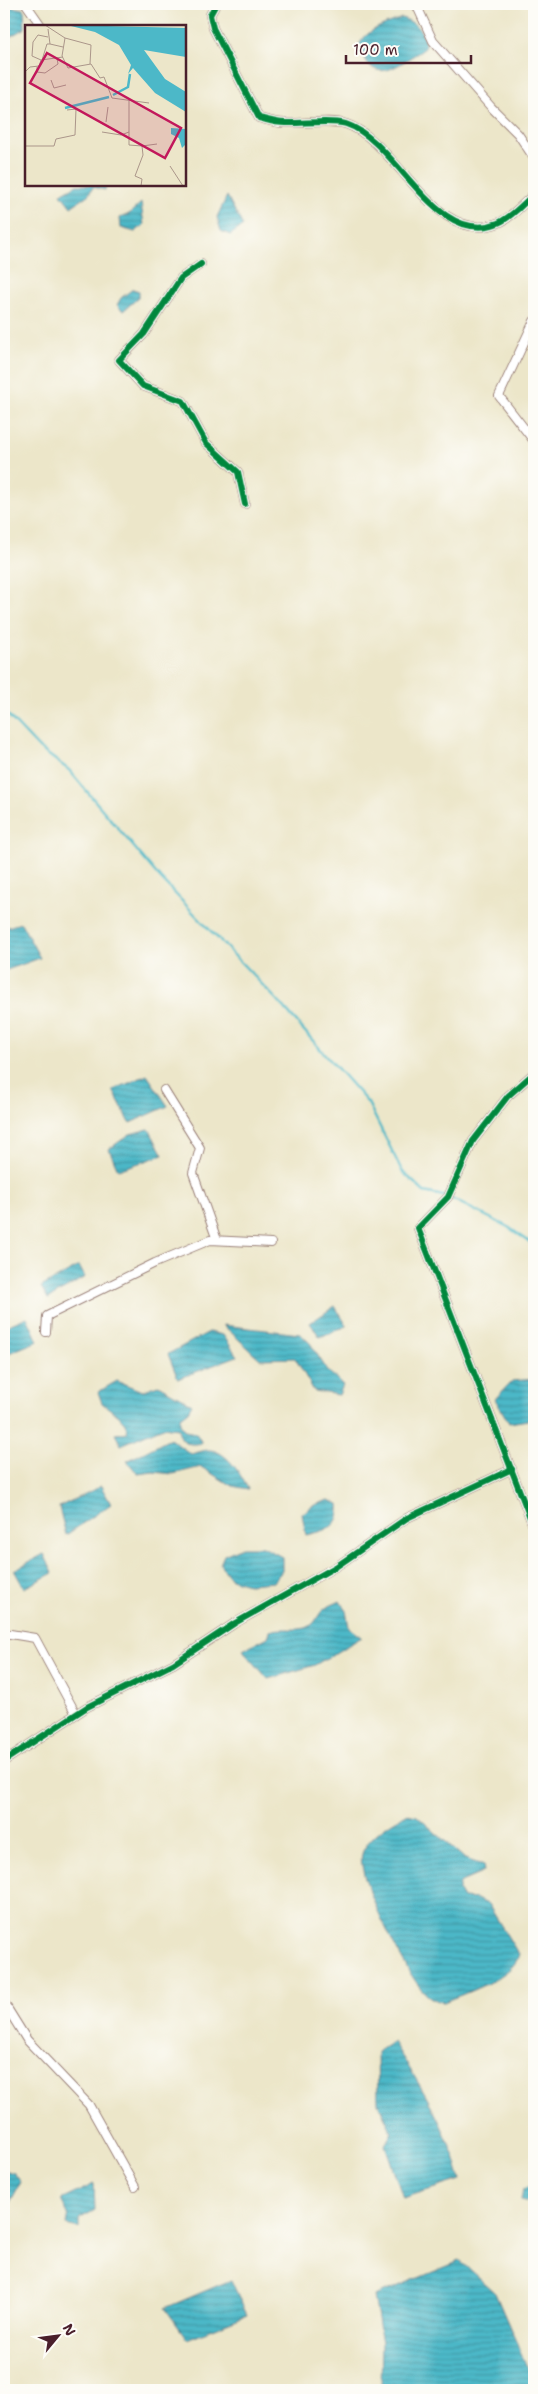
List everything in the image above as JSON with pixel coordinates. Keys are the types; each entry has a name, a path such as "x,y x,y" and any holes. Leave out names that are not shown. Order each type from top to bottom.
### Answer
{"street":[{"path":"26,4 40,24"},
{"path":"216,4 210,15 213,28 259,118 284,123 346,123 370,138 382,149 405,177 452,220 475,228 499,222 534,194"},
{"path":"416,4 438,47 491,107 518,134 534,158"},
{"path":"201,264 180,278 144,334 119,360 143,386 183,401 206,443 238,472 245,504"},
{"path":"534,321 500,396 534,441"},
{"path":"534,1073 508,1096 473,1141 448,1197 418,1228 534,1528"},
{"path":"164,1090 200,1148 193,1173 217,1240"},
{"path":"46,1332 47,1316 155,1262 210,1240 272,1243"},
{"path":"4,1761 76,1714 172,1664 235,1623 337,1566 407,1518 512,1469"},
{"path":"4,1633 35,1638 76,1714"},
{"path":"4,2003 27,2040 89,2105 135,2187"}],"water":[{"path":"6,6 24,9 25,28 4,40 4,8"},
{"path":"402,18 416,25 424,37 425,48 397,66 383,71 377,70 367,62 359,45 362,39 372,31"},
{"path":"75,186 106,186 105,190 93,187 89,194 71,207 61,194"},
{"path":"227,196 243,226 230,235 221,231 217,217"},
{"path":"141,203 144,225 135,232 121,228 120,218 129,214"},
{"path":"133,289 139,291 139,297 123,311 117,305 121,298"},
{"path":"21,923 40,958 4,971 4,928"},
{"path":"147,1075 168,1106 130,1123 113,1090"},
{"path":"149,1129 163,1155 118,1170 109,1149 130,1134"},
{"path":"79,1266 85,1277 48,1299 41,1287"},
{"path":"335,1306 347,1326 320,1337 310,1323"},
{"path":"27,1317 38,1341 4,1355 4,1327"},
{"path":"223,1325 300,1334 310,1343 327,1370 343,1385 339,1395 314,1391 295,1358 260,1359"},
{"path":"209,1332 223,1335 237,1356 178,1379 168,1354"},
{"path":"534,1379 534,1416 528,1420 509,1423 495,1399 512,1381"},
{"path":"117,1381 142,1391 158,1385 192,1404 188,1411 180,1417 180,1424 185,1431 196,1433 202,1443 189,1444 181,1438 178,1429 163,1427 121,1445 115,1434 128,1432 125,1423 102,1403 98,1392"},
{"path":"170,1439 191,1454 206,1450 220,1453 232,1464 248,1489 232,1486 201,1467 173,1474 153,1472 138,1474 127,1461"},
{"path":"101,1486 111,1504 66,1535 59,1507"},
{"path":"329,1500 339,1504 338,1518 335,1523 331,1527 306,1535 302,1514 312,1506"},
{"path":"242,1547 263,1547 282,1557 282,1571 273,1582 248,1584 231,1579 220,1564 224,1555"},
{"path":"44,1554 53,1573 24,1588 14,1570"},
{"path":"340,1601 346,1611 349,1627 362,1637 315,1665 268,1679 243,1650 268,1637 270,1631 306,1628 314,1623 323,1610"},
{"path":"407,1814 417,1816 465,1859 483,1865 484,1872 461,1882 459,1891 463,1898 476,1899 488,1904 519,1955 508,1971 498,1978 444,2002 427,1995 403,1961 373,1900 362,1865 362,1854 374,1836 387,1825"},
{"path":"393,2042 433,2108 449,2143 461,2180 403,2198 385,2145 392,2132 378,2103 377,2052"},
{"path":"4,2170 14,2173 21,2182 8,2206 4,2205"},
{"path":"94,2184 95,2210 79,2219 79,2228 66,2225 68,2214 61,2200"},
{"path":"534,2184 534,2202 521,2200 523,2189"},
{"path":"460,2261 495,2293 534,2383 534,2390 381,2390 382,2343 374,2296"},
{"path":"231,2280 247,2315 187,2339 165,2308"}],"waterway":[{"path":"4,711 39,748 69,770 160,878 276,999 368,1103 402,1171 424,1192 448,1197 508,1227 534,1245"}],"cycle path":[{"path":"216,4 210,15 213,28 259,118 282,123 332,122 346,124 365,134 383,150 435,207 455,220 475,227 503,221 534,194"},
{"path":"201,264 181,278 144,334 119,360 143,386 183,401 206,443 238,472 245,504"},
{"path":"534,1073 508,1096 473,1141 448,1197 418,1228 534,1528"},
{"path":"4,1761 87,1707 173,1664 235,1623 337,1566 407,1518 512,1469"}]}
